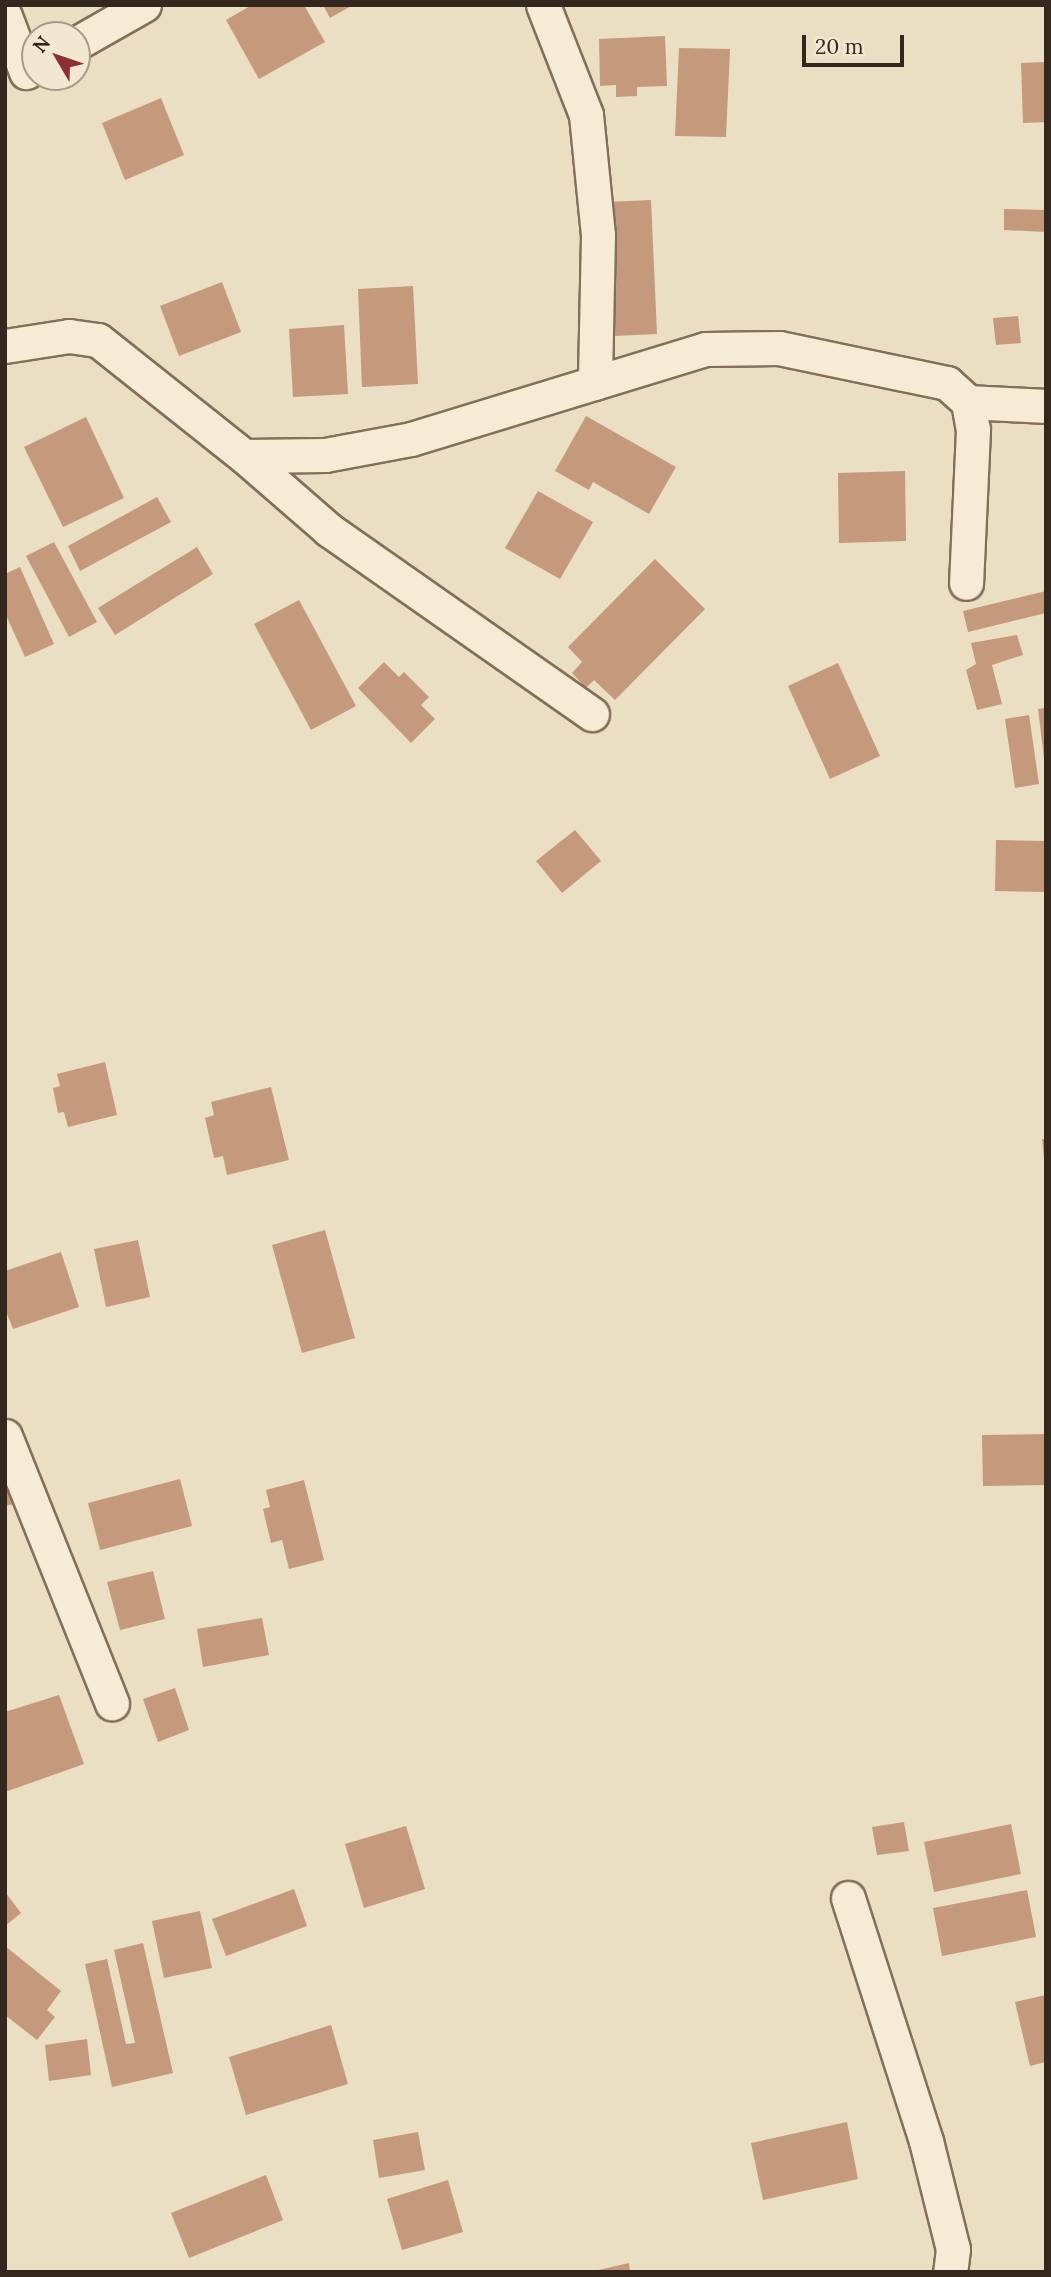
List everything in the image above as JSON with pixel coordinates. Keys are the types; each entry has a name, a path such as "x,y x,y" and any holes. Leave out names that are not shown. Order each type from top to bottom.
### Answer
{"street":[{"path":"91,35 144,5"},
{"path":"543,5 586,115 598,235 595,383"},
{"path":"5,16 21,69"},
{"path":"5,346 68,335 98,340 244,456 329,530 592,714"},
{"path":"244,456 325,455 411,439 706,349 779,348 947,383 968,402 973,430 965,583"},
{"path":"968,402 1046,406"},
{"path":"5,1436 112,1703"},
{"path":"848,1898 926,2141 953,2249 950,2272"}],"building":[{"path":"252,5 304,5 325,42 259,79 226,20"},
{"path":"323,5 353,5 330,18"},
{"path":"665,36 667,86 637,87 637,96 616,97 616,85 600,86 599,39"},
{"path":"679,48 730,49 726,137 675,136"},
{"path":"1046,62 1046,122 1023,123 1021,63"},
{"path":"161,98 184,155 125,180 102,123"},
{"path":"651,200 657,334 614,336 607,202"},
{"path":"1004,209 1046,210 1046,232 1004,230"},
{"path":"222,282 241,332 179,356 160,306"},
{"path":"413,286 418,384 362,387 358,289"},
{"path":"1018,316 1021,343 996,345 993,318"},
{"path":"344,325 348,394 293,397 289,329"},
{"path":"586,416 676,467 649,514 593,482 589,490 555,471"},
{"path":"86,417 124,498 63,527 24,447"},
{"path":"905,471 906,541 839,543 838,473"},
{"path":"538,491 593,522 560,579 505,548"},
{"path":"157,497 171,522 80,571 68,546"},
{"path":"54,542 97,622 69,637 26,556"},
{"path":"197,547 213,574 115,635 98,608"},
{"path":"655,559 705,609 615,700 594,680 586,688 572,673 582,662 568,647"},
{"path":"20,567 54,644 25,657 5,613 5,574"},
{"path":"1046,591 1046,613 968,632 963,611"},
{"path":"299,600 356,706 311,730 254,624"},
{"path":"1017,635 1023,655 992,665 1002,704 977,710 966,670 976,664 971,643"},
{"path":"384,662 399,677 404,672 429,697 421,705 435,719 411,743 358,688"},
{"path":"838,663 880,756 830,779 788,686"},
{"path":"1046,708 1046,758 1044,758 1038,709"},
{"path":"1029,715 1039,784 1015,788 1005,719"},
{"path":"575,830 601,861 562,893 536,861"},
{"path":"996,840 1046,841 1046,892 995,891"},
{"path":"105,1062 117,1115 68,1127 64,1112 58,1113 53,1088 60,1086 57,1074"},
{"path":"271,1087 289,1160 227,1175 223,1156 214,1158 205,1118 214,1115 211,1102"},
{"path":"1042,1139 1046,1139 1046,1158 1044,1158"},
{"path":"325,1230 355,1338 302,1353 272,1245"},
{"path":"138,1240 150,1297 106,1307 94,1249"},
{"path":"61,1252 79,1307 13,1329 5,1309 5,1271"},
{"path":"1046,1434 1046,1485 983,1486 982,1435"},
{"path":"5,1465 17,1503 5,1506"},
{"path":"180,1479 192,1526 100,1550 88,1503"},
{"path":"304,1480 324,1560 289,1569 282,1540 271,1543 263,1509 270,1507 266,1490"},
{"path":"153,1571 165,1619 120,1630 107,1582"},
{"path":"262,1618 269,1655 203,1667 197,1629"},
{"path":"175,1688 189,1730 158,1742 143,1699"},
{"path":"59,1695 84,1764 5,1792 5,1712"},
{"path":"904,1822 909,1851 877,1855 872,1827"},
{"path":"1011,1824 1021,1874 934,1892 924,1842"},
{"path":"406,1826 425,1889 364,1908 345,1844"},
{"path":"294,1889 307,1926 226,1956 212,1919"},
{"path":"1027,1890 1036,1937 942,1956 933,1908"},
{"path":"5,1892 21,1913 5,1926"},
{"path":"200,1911 212,1968 164,1978 152,1921"},
{"path":"143,1943 173,2073 112,2087 85,1964 107,1959 126,2044 135,2043 114,1950"},
{"path":"5,1946 61,1991 47,2010 55,2017 37,2040 5,2015"},
{"path":"1046,1995 1046,2062 1030,2066 1015,2002"},
{"path":"331,2025 348,2084 246,2115 229,2057"},
{"path":"87,2039 91,2075 49,2081 45,2045"},
{"path":"847,2122 858,2179 763,2200 751,2143"},
{"path":"418,2132 425,2170 379,2178 373,2140"},
{"path":"266,2175 283,2220 189,2258 171,2213"},
{"path":"448,2180 463,2232 402,2250 387,2199"},
{"path":"629,2263 630,2272 594,2272 594,2271"}]}
